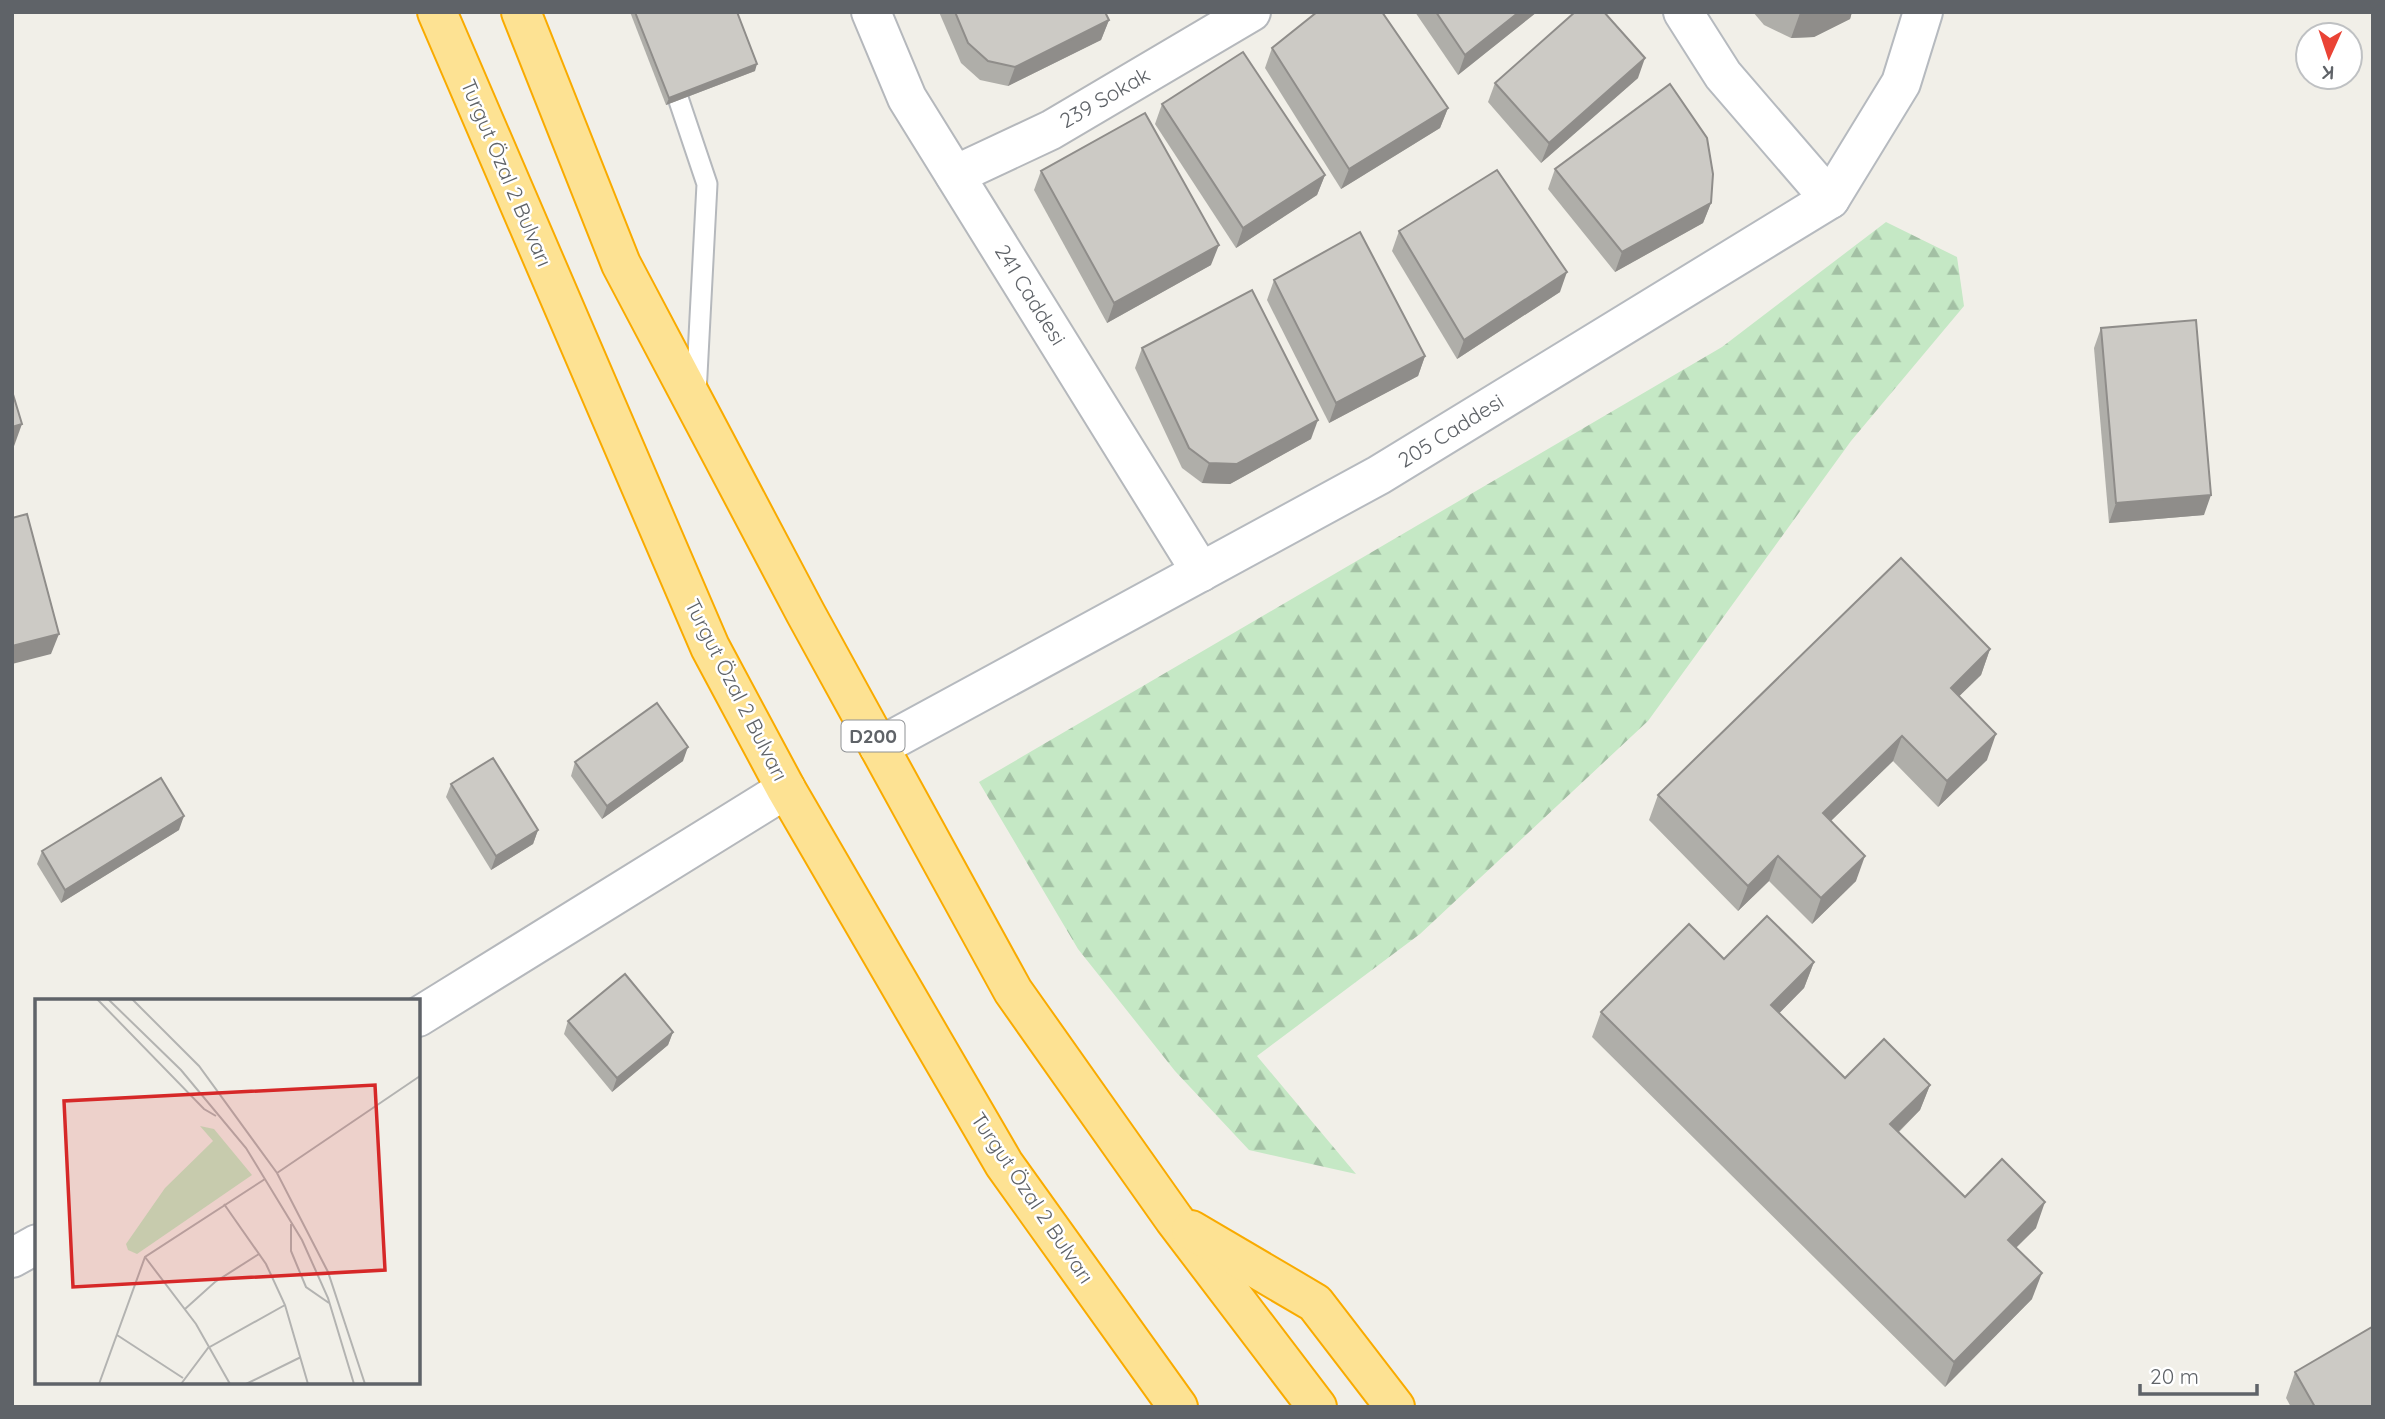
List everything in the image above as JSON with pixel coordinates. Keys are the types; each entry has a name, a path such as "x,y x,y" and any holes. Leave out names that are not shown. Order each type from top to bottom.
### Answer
{"highway":[{"name":"Turgut Özal 2 Bulvarı","path":"437,12 710,647 786,789 1004,1164 1178,1407"},
{"name":"D200","path":"521,12 621,264 879,747 1013,991 1174,1219 1317,1407"},
{"path":"1174,1219 1315,1303 1395,1407"},
{"name":"Turgut Özal 2 Bulvarı","path":"1119,1324 1146,1407"}],"street":[{"name":"241 Caddesi","path":"871,12 907,98 1201,572"},
{"name":"239 Sokak","path":"955,175 1051,130 1251,12"},
{"path":"1683,12 1723,75 1830,200"},
{"name":"205 Caddesi","path":"879,747 1379,475 1830,200 1901,83 1923,12"},
{"path":"420,1016 786,789"},
{"path":"12,1258 35,1245"}],"lane":[{"path":"667,65 707,184 696,406"}],"green space":[{"path":"1886,222 1957,257 1964,306 1851,441 1648,721 1420,934 1257,1056 1356,1174 1249,1150 1175,1071 1078,949 979,782 1722,347"}],"building":[{"path":"635,12 737,12 757,64 669,98"},
{"path":"955,12 1105,12 1109,20 1015,67 988,61 968,43"},
{"path":"1317,12 1382,12 1448,108 1349,169 1272,48"},
{"path":"1436,12 1519,12 1465,55"},
{"path":"1575,12 1604,12 1645,58 1549,143 1495,83"},
{"path":"1243,52 1325,175 1243,228 1162,104"},
{"path":"1670,84 1707,138 1713,174 1711,203 1622,252 1555,169"},
{"path":"1145,113 1219,245 1114,303 1041,171"},
{"path":"1497,170 1567,272 1464,340 1399,231"},
{"path":"1360,232 1425,356 1336,403 1274,280"},
{"path":"1252,290 1318,420 1237,464 1209,463 1189,448 1142,348"},
{"path":"2196,320 2211,495 2116,503 2101,328"},
{"path":"12,391 22,424 12,427"},
{"path":"27,514 59,634 12,646 12,518"},
{"path":"1901,558 1990,649 1951,688 1996,734 1947,781 1902,736 1823,813 1865,856 1821,898 1778,856 1748,886 1658,795"},
{"path":"657,703 688,747 607,806 575,762"},
{"path":"493,758 538,830 496,856 451,784"},
{"path":"161,778 184,816 65,890 42,851"},
{"path":"1767,916 1814,962 1771,1005 1845,1078 1884,1039 1930,1085 1890,1124 1965,1197 2002,1159 2045,1202 2008,1240 2042,1273 1954,1362 1601,1012 1689,924 1724,959"},
{"path":"625,974 673,1032 617,1078 568,1021"},
{"path":"2372,1327 2373,1407 2315,1407 2295,1372"}]}
